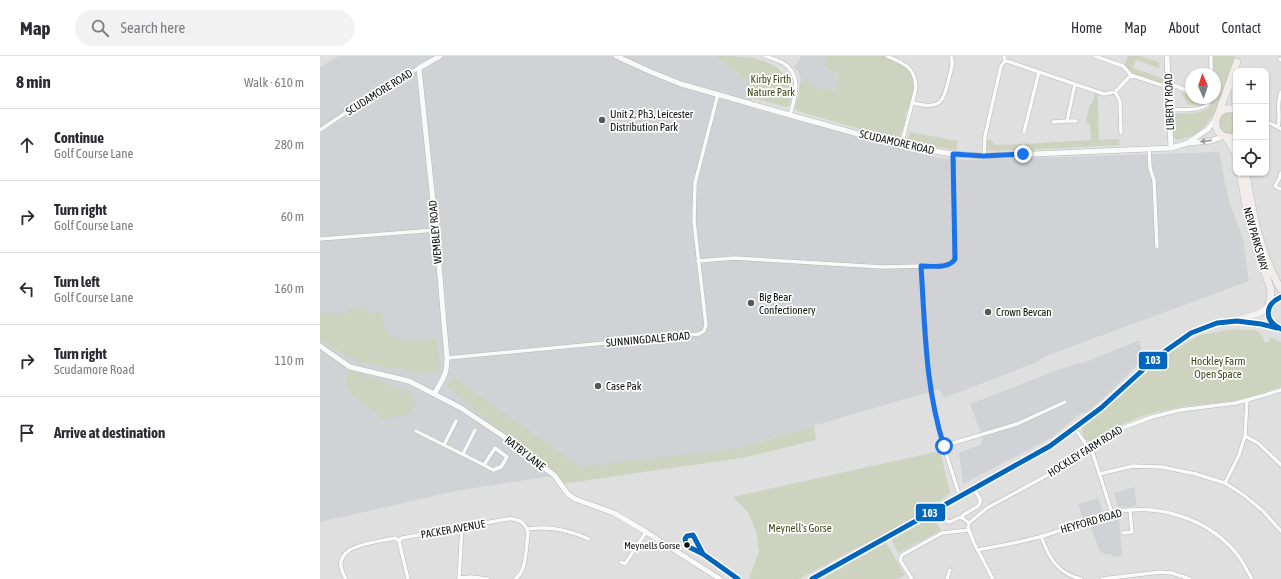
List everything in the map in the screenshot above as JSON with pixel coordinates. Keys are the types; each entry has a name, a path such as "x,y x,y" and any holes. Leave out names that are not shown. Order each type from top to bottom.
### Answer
{"highway":[{"path":"1233,137 1220,134 1216,127 1217,117 1237,59"},
{"path":"1217,117 1221,112 1228,109 1233,110"},
{"path":"1225,136 1233,148"},
{"name":"NEW PARKS WAY","path":"1241,176 1249,222 1269,272 1280,287"},
{"name":"NEW PARKS WAY","path":"1247,176 1254,217 1266,256 1269,272 1271,293 1268,316 1270,321 1279,329"},
{"path":"1269,306 1275,299 1281,297"}],"main road":[{"path":"1237,321 1260,312 1269,306"},
{"path":"812,579 1050,446 1075,429 1101,408 1149,364 1191,333 1217,323 1237,321 1262,324 1279,329"}],"street":[{"name":"SCUDAMORE ROAD","path":"320,130 385,86 440,56"},
{"name":"SCUDAMORE ROAD","path":"616,56 669,79 790,115 902,146 953,154 984,156 1171,148 1188,143 1211,141 1225,136"},
{"path":"765,56 783,63 792,72 795,78 796,93 790,115"},
{"path":"887,56 907,65 914,76 916,88 902,146"},
{"path":"913,103 930,106 942,99 952,64 951,56"},
{"path":"984,156 985,136 1001,66 1005,61 1004,56"},
{"path":"1095,56 1124,66 1131,75 1162,85 1170,85 1185,90"},
{"name":"LIBERTY ROAD","path":"1167,56 1170,85 1169,110 1171,148"},
{"path":"1211,56 1211,68"},
{"path":"1005,61 1104,94 1115,92 1131,75"},
{"name":"WEMBLEY ROAD","path":"419,68 436,230 447,358 447,369 444,379 435,394"},
{"path":"1024,132 1039,72"},
{"path":"1067,121 1075,84"},
{"path":"1115,92 1120,102 1121,133"},
{"path":"1269,123 1279,128 1281,121 1281,92"},
{"name":"SUNNINGDALE ROAD","path":"447,358 702,333 706,329 706,326 694,221 695,183 718,94"},
{"path":"1169,110 1201,109 1208,104"},
{"name":"SCUDAMORE ROAD","path":"1188,143 1208,129 1217,117"},
{"path":"1053,122 1076,121"},
{"path":"1149,149 1150,168 1154,180 1157,247"},
{"path":"698,261 734,258 883,267 946,266 953,263 955,259 953,154"},
{"path":"1280,190 1274,186 1281,173"},
{"path":"320,240 436,230"},
{"path":"921,266 931,393 936,420 960,497"},
{"name":"RATBY LANE","path":"320,346 350,367 409,381 461,408 503,436 554,475 568,494 575,499 614,513 720,579"},
{"name":"HOCKLEY FARM ROAD","path":"969,523 987,508 1054,471 1114,431 1152,417 1180,410 1222,406 1247,401 1281,390"},
{"path":"1225,483 1239,455 1245,436 1247,401"},
{"path":"944,446 1017,424 1065,402"},
{"path":"444,445 456,422"},
{"path":"1075,429 1093,454 1112,513"},
{"path":"462,454 475,430"},
{"path":"416,431 493,470 501,467 507,457 495,448 484,465"},
{"path":"1245,436 1258,444 1281,465"},
{"path":"1099,474 1133,466 1162,467 1196,474 1225,483 1245,496 1263,511 1275,523 1281,532"},
{"path":"938,509 946,521 950,522 958,518 962,518 963,515 978,506 980,503 974,489"},
{"name":"HEYFORD ROAD","path":"977,550 1041,536 1112,513 1143,509 1190,519 1217,535 1240,558 1252,579"},
{"path":"1123,533 1132,532 1130,510"},
{"name":"PACKER AVENUE","path":"346,579 342,573 342,557 344,553 353,548 395,538 399,541 402,538 513,518 520,521 527,529"},
{"path":"962,518 969,523 967,526 977,550 993,579"},
{"path":"462,527 459,579 471,577 488,579"},
{"path":"515,579 521,574 524,566 528,533 527,529 557,529 577,534 589,540"},
{"path":"912,579 900,560 902,555 942,533 969,530"},
{"path":"621,562 625,564 646,532"},
{"path":"1041,536 1046,552 1056,566 1063,572 1081,579"},
{"path":"399,541 408,579"},
{"path":"947,579 950,570"},
{"path":"1102,579 1160,572 1172,572 1190,579"}],"shaded area":[{"path":"338,56 716,56 731,70 736,72 755,91 752,98 751,108 938,158 965,160 1219,152 1228,198 1243,239 1249,281 1046,356 1035,363 944,398 939,389 735,449 460,490 320,522 320,67"},
{"path":"801,56 827,56 827,70 839,74 834,91 811,86 809,80 801,81 799,73 793,66 797,64"},
{"path":"1140,340 1142,360 1105,397 1086,413 1081,413 1051,438 963,484 959,453 980,445 983,438 970,404 1058,370 1081,362 1081,364"},
{"path":"1135,487 1136,506 1118,508 1114,493"},
{"path":"1098,498 1103,512 1083,519 1078,504"},
{"path":"1112,517 1119,517 1122,556 1113,557 1111,554 1104,554 1099,550 1090,525"}],"green space":[{"name":"Kirby Firth Nature Park","path":"716,56 746,57 774,66 781,71 787,79 791,96 789,106 786,107 752,98 755,91 736,72 731,70"},
{"path":"826,56 884,56 904,65 912,77 914,86 899,139 797,111 795,108 799,94 800,81 809,80 811,86 834,91 839,74 827,70 828,67 823,65"},
{"path":"1128,56 1140,56 1159,62 1159,68 1136,60 1133,68 1167,80 1168,85 1131,75 1124,67"},
{"path":"1213,56 1234,56 1233,65 1221,97 1221,68 1213,68"},
{"path":"1180,91 1185,93 1185,99"},
{"path":"1095,93 1098,94 1099,140 1119,139 1120,145 1024,150 1025,144 1091,140 1090,124 1086,123 1086,121 1090,104 1092,104"},
{"path":"1218,104 1209,121 1197,133 1187,138 1176,140 1174,137 1172,120 1176,114 1200,112 1211,105"},
{"path":"1224,113 1233,113 1233,133 1228,134 1221,130 1219,120"},
{"path":"910,132 958,141 956,150 910,142 908,138"},
{"path":"987,139 994,142 994,145 1022,144 1022,150 986,150 985,147"},
{"path":"365,306 367,313 383,312 384,328 391,337 415,341 437,338 440,371 427,374 352,360 320,339 320,314 347,313 348,308"},
{"name":"Hockley Farm Open Space","path":"1234,329 1256,330 1261,334 1265,343 1269,342 1270,338 1281,342 1280,387 1247,398 1228,402 1186,406 1156,412 1139,417 1121,425 1091,441 1085,439 1082,429 1155,364 1171,352 1200,335"},
{"path":"350,370 410,392 416,404 409,414 383,419 351,394 345,379"},
{"path":"452,376 581,467 735,449 814,426 816,440 747,457 562,484 448,387"},
{"name":"Meynell's Gorse","path":"940,451 950,493 929,510 799,579 749,579 759,551 756,531 748,512 733,497"},
{"path":"933,517 941,530 898,553 892,540"},
{"path":"886,543 905,575 897,579 822,579"}],"transit line":[{"name":"103","path":"1281,297 1271,304 1268,313 1271,322 1281,329"},
{"name":"103","path":"812,579 1050,446 1101,408 1157,357 1191,333 1217,323 1237,321 1277,328"},
{"name":"103","path":"693,535 703,554 687,546 685,539 687,536 693,535"},
{"name":"103","path":"703,554 738,579"}],"place":[{"name":"Unit 2, Ph3, Leicester Distribution Park","path":"602,120"},
{"name":"Big Bear Confectionery","path":"751,303"},
{"name":"Crown Bevcan","path":"988,312"},
{"name":"Case Pak","path":"598,386"},
{"name":"Meynells Gorse","path":"687,545"}],"route":[{"path":"944,446 936,420 928,370 921,266 946,266 953,263 955,259 953,154 984,156 1023,154"}]}
